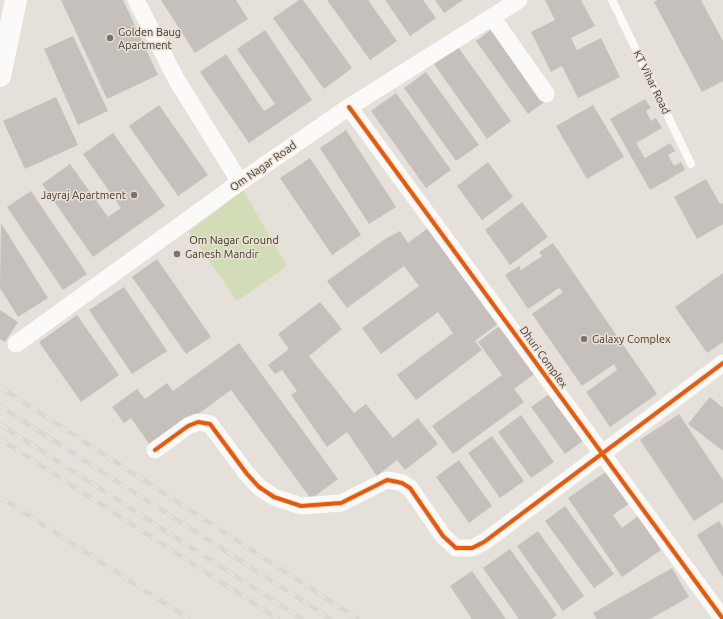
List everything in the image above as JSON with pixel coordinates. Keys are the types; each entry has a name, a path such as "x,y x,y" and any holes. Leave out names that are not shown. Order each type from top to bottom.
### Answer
{"main road":[{"path":"0,76 16,0"}],"street":[{"path":"136,0 176,79 240,182"},
{"name":"Om Nagar Road","path":"16,344 240,182 349,107 519,0"},
{"path":"492,17 546,94"},
{"name":"Dhuri Complex","path":"349,107 603,452 723,619"},
{"path":"155,450 188,426 198,422 210,424 247,474 259,487 274,497 301,506 341,503 387,480 402,483 410,488 443,536 456,548 472,548 484,542 723,363"}],"lane":[{"name":"KT Vihar Road","path":"612,0 692,164"}],"green space":[{"name":"Om Nagar Ground","path":"243,190 287,266 237,301 189,232"}],"building":[{"name":"Golden Baug Apartment","path":"61,0 123,0 158,75 107,99"},
{"path":"161,0 236,0 248,19 195,53"},
{"path":"299,0 303,0 352,68 324,89 273,18"},
{"path":"327,0 368,0 397,41 370,60"},
{"path":"385,0 423,0 436,18 410,36"},
{"path":"435,0 463,0 444,13"},
{"path":"545,0 581,0 595,26 571,38 577,50 601,38 620,77 578,98 562,66 551,72 531,32 555,20"},
{"path":"657,0 701,0 723,41 723,81 702,92 654,2"},
{"path":"495,27 547,100 528,114 476,41"},
{"path":"265,30 312,100 249,143 200,72 226,54 264,111 275,104 237,49"},
{"path":"73,36 108,111 78,125 44,49"},
{"path":"458,47 511,121 487,139 434,64"},
{"path":"426,72 479,145 456,161 404,88"},
{"path":"396,93 451,170 426,188 371,111"},
{"path":"56,97 78,145 25,169 3,121"},
{"path":"645,99 651,108 646,111 651,121 656,118 662,128 636,143 645,158 670,143 675,151 668,155 674,166 681,162 685,170 650,190 610,119"},
{"path":"159,105 208,175 178,196 129,126"},
{"path":"593,105 624,157 587,179 556,126"},
{"path":"346,130 396,207 369,224 320,148"},
{"name":"Jayraj Apartment","path":"113,133 165,206 93,257 42,184 70,164 108,217 121,208 83,154"},
{"path":"310,158 361,235 332,255 280,178"},
{"path":"488,162 513,197 482,220 457,186"},
{"path":"706,179 720,204 723,203 723,224 697,239 674,197"},
{"path":"31,191 87,274 63,290 7,207"},
{"path":"522,202 548,237 510,265 485,230"},
{"path":"1,223 48,298 18,317 0,288"},
{"path":"428,228 499,323 475,341 482,350 416,400 397,375 453,333 438,312 381,354 362,328 419,286 404,266 347,308 327,281 385,239 400,231 408,243"},
{"name":"Galaxy Complex","path":"553,243 657,394 610,427 586,392 617,370 614,364 582,386 532,314 563,292 559,288 528,309 505,275 519,266 521,270 542,256 539,252"},
{"path":"157,259 211,337 186,354 132,277"},
{"path":"723,273 723,342 707,353 675,307"},
{"path":"124,287 167,351 132,374 89,310"},
{"path":"320,302 342,329 309,356 354,413 366,404 393,438 418,418 438,444 405,470 397,460 377,476 347,432 327,447 291,395 297,391 282,370 275,374 268,365 289,349 278,334"},
{"path":"0,310 18,322 5,342 0,339"},
{"path":"77,315 119,375 81,402 39,342"},
{"path":"502,324 537,372 514,389 524,402 453,454 432,426 502,375 478,342"},
{"path":"239,343 338,479 311,499 231,390 152,448 131,418 124,423 112,407 137,389 145,399 167,383 173,391"},
{"path":"555,390 588,437 565,454 531,407"},
{"path":"710,397 723,408 723,451 688,424"},
{"path":"679,414 723,480 723,502 694,521 640,440"},
{"path":"521,415 554,462 531,478 498,432"},
{"path":"492,436 524,481 500,498 468,453"},
{"path":"459,460 492,506 469,523 436,477"},
{"path":"607,471 630,503 613,515 622,528 638,516 661,550 622,577 568,498"},
{"path":"565,506 614,574 594,588 545,521"},
{"path":"719,521 723,528 723,577 697,535"},
{"path":"538,531 584,596 563,611 517,546"},
{"path":"510,549 557,615 551,619 519,619 483,568"},
{"path":"672,568 689,597 650,619 597,619 593,613"},
{"path":"472,571 506,619 472,619 450,586"}],"railway":[{"path":"0,387 358,619"},
{"path":"0,406 331,619"},
{"path":"0,424 302,619"},
{"path":"0,439 278,619"},
{"path":"0,497 189,619"}],"cycle path":[{"path":"349,107 723,619"},
{"path":"155,450 188,426 198,422 210,424 247,474 259,487 274,497 301,506 341,503 387,480 402,483 410,488 443,536 456,548 472,548 484,542 723,363"}],"place":[{"name":"Golden Baug Apartment","path":"110,38"},
{"name":"Jayraj Apartment","path":"134,195"},
{"name":"Ganesh Mandir","path":"177,254"},
{"name":"Galaxy Complex","path":"584,339"}]}
